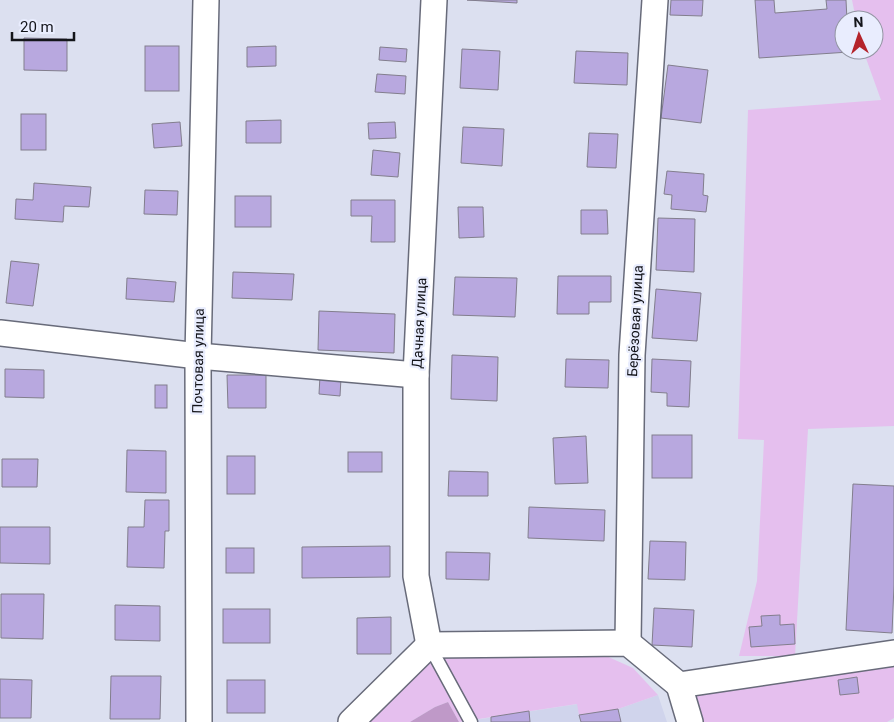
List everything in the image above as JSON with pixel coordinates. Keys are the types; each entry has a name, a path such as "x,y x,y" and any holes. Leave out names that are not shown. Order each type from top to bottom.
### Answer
{"street":[{"name":"Почтовая улица","path":"198,722 198,356 206,0"},
{"name":"Дачная улица","path":"429,645 416,576 416,375 434,0"},
{"name":"Берёзовая улица","path":"628,643 632,355 655,0"},
{"path":"0,333 198,356 416,375"},
{"path":"351,722 429,645 628,643 679,685 690,722"},
{"path":"679,685 894,653"}],"lane":[{"path":"429,645 470,722"}],"shaded area":[{"path":"852,0 894,0 894,426 808,429 795,656 739,656 757,581 764,440 738,439 748,110 881,100 867,60 884,60 884,10 854,10"},
{"path":"595,651 633,668 658,695 618,709 579,715 577,704 459,722 448,702 435,707 410,722 370,722 417,669 456,652"},
{"path":"894,661 894,718 887,722 698,722 689,692"},
{"path":"658,695 667,722 462,722 578,704 579,715 618,709"},
{"path":"448,702 459,722 410,722 435,707"}],"building":[{"path":"467,0 517,0 517,3"},
{"path":"671,0 703,0 702,16 670,15"},
{"path":"755,0 774,0 775,13 827,9 826,0 846,0 846,10 834,10 834,53 759,58"},
{"path":"24,38 67,39 67,71 24,70"},
{"path":"145,46 179,46 179,91 145,91"},
{"path":"276,46 276,66 247,67 247,47"},
{"path":"380,47 407,49 406,62 379,60"},
{"path":"462,49 500,51 498,90 460,88"},
{"path":"576,51 628,53 627,85 574,83"},
{"path":"668,65 708,70 701,123 661,118"},
{"path":"377,74 406,76 405,94 375,92"},
{"path":"21,114 46,114 46,150 21,150"},
{"path":"281,120 281,143 246,143 246,121"},
{"path":"180,122 182,146 154,148 152,124"},
{"path":"395,122 396,138 369,139 368,123"},
{"path":"463,127 504,129 502,166 461,163"},
{"path":"589,133 618,134 616,168 587,167"},
{"path":"373,150 400,153 398,177 371,175"},
{"path":"667,171 704,174 703,195 708,196 706,212 671,209 672,195 664,194"},
{"path":"34,183 91,187 89,207 64,206 63,222 15,219 16,199 33,200"},
{"path":"145,190 178,191 177,215 144,214"},
{"path":"235,196 271,196 271,227 235,227"},
{"path":"351,200 395,200 395,242 371,242 372,216 351,216"},
{"path":"458,207 483,207 484,237 459,238"},
{"path":"581,210 607,210 608,234 581,234"},
{"path":"658,218 695,219 694,272 656,270"},
{"path":"11,261 39,264 33,306 6,303"},
{"path":"233,272 294,274 292,300 232,298"},
{"path":"558,276 611,276 611,302 589,302 589,314 557,314"},
{"path":"455,277 517,278 515,317 453,315"},
{"path":"127,278 176,282 174,302 126,299"},
{"path":"656,289 701,293 697,341 652,338"},
{"path":"319,311 395,314 394,353 318,350"},
{"path":"452,355 498,357 497,401 451,399"},
{"path":"566,359 609,360 608,388 565,387"},
{"path":"652,359 691,361 689,407 667,406 667,393 651,392"},
{"path":"5,369 44,370 44,398 5,397"},
{"path":"227,375 266,375 266,408 228,408"},
{"path":"320,376 341,378 340,396 319,394"},
{"path":"155,385 167,385 167,408 155,408"},
{"path":"652,435 692,435 692,478 652,478"},
{"path":"586,436 588,483 555,484 553,438"},
{"path":"127,450 166,451 166,493 126,492"},
{"path":"348,452 382,452 382,472 348,472"},
{"path":"227,456 255,456 255,494 227,494"},
{"path":"2,459 38,459 37,487 2,487"},
{"path":"449,471 488,472 488,496 448,496"},
{"path":"853,484 894,486 892,633 846,630"},
{"path":"145,500 169,500 169,531 165,531 164,568 127,567 128,527 144,527"},
{"path":"529,507 605,510 604,541 528,538"},
{"path":"0,527 50,527 50,564 0,563"},
{"path":"650,541 686,542 685,580 648,579"},
{"path":"390,546 390,577 302,578 302,547"},
{"path":"226,548 254,548 254,573 226,573"},
{"path":"446,552 490,553 489,580 446,579"},
{"path":"1,594 44,594 43,639 1,638"},
{"path":"115,605 160,606 160,641 115,640"},
{"path":"654,608 694,610 692,647 652,645"},
{"path":"223,609 270,609 270,643 223,643"},
{"path":"780,615 780,625 794,624 795,644 751,647 749,627 762,626 761,616"},
{"path":"391,617 391,654 357,654 357,618"},
{"path":"111,676 161,676 160,719 110,719"},
{"path":"857,677 859,693 840,695 838,680"},
{"path":"0,679 32,680 31,718 0,718"},
{"path":"227,680 265,680 265,713 227,713"},
{"path":"618,709 621,722 581,722 579,715"},
{"path":"529,711 530,722 491,722 491,717"}]}
